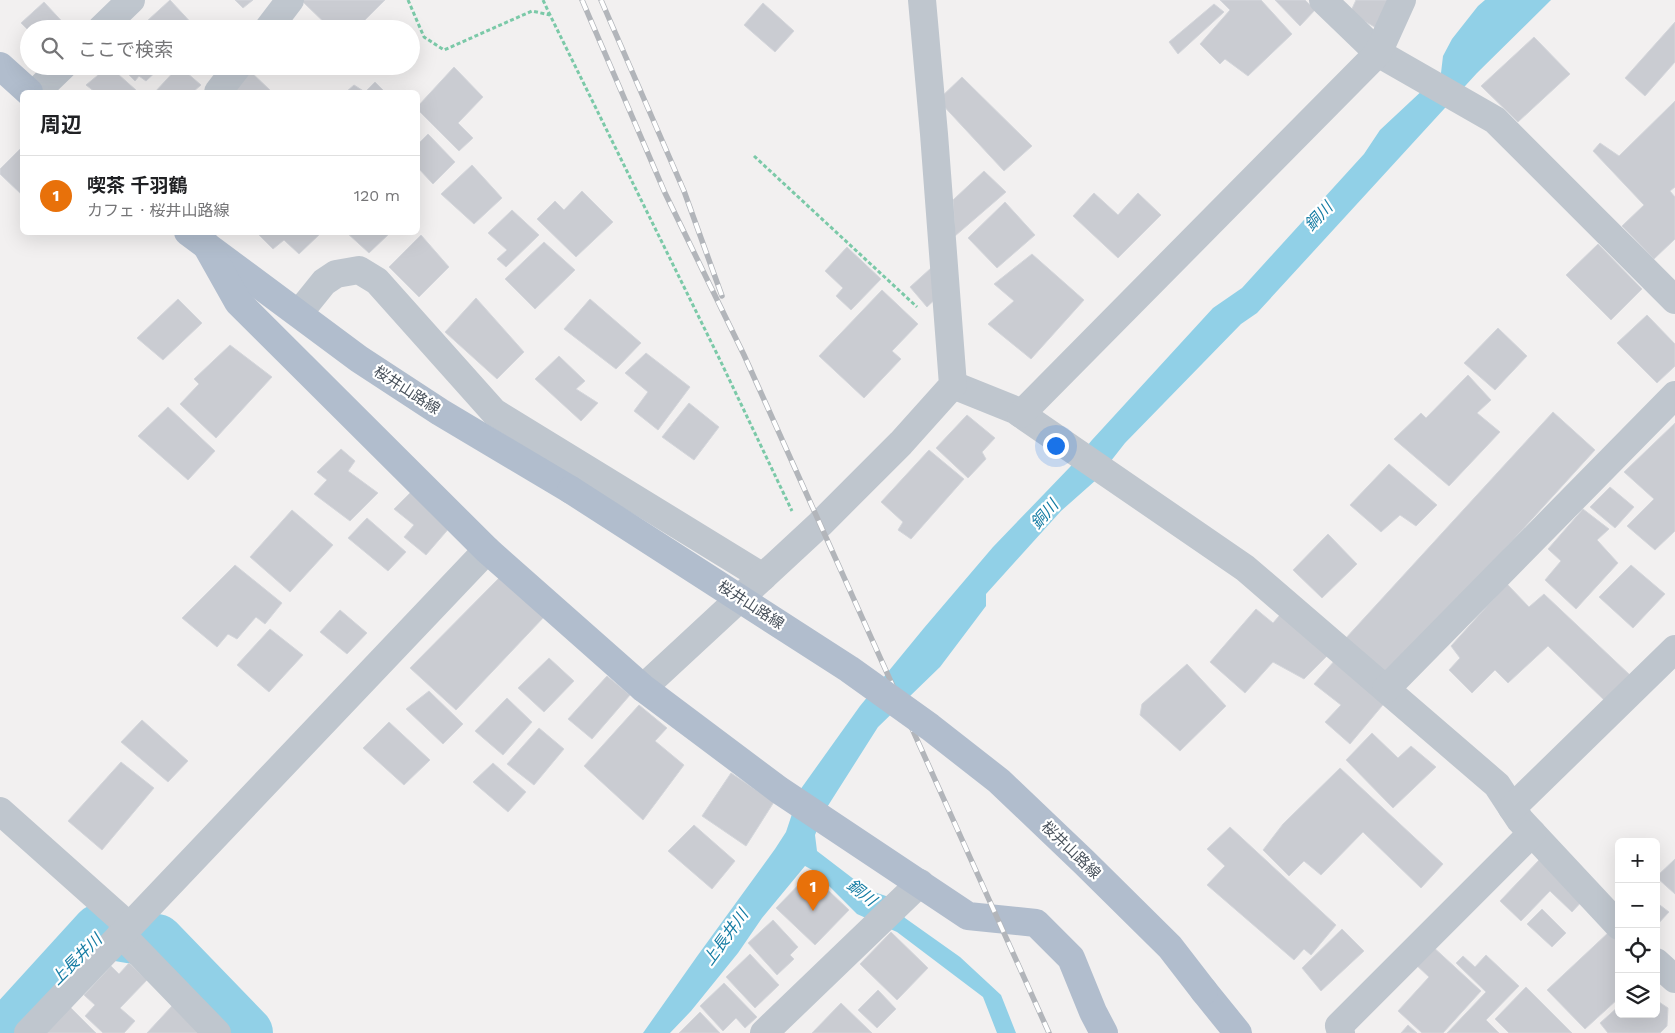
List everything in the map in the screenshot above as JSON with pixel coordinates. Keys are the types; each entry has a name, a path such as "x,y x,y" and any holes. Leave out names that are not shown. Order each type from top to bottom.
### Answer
{"main road":[{"path":"0,66 27,90"},
{"name":"桜井山路線","path":"197,239 299,313 359,360 571,490 849,669 930,727 999,781 1170,947 1238,1033"},
{"name":"桜井山路線","path":"197,239 238,302 487,550 643,688 779,790 968,916 1036,923 1071,958 1093,1012 1104,1033"}],"street":[{"path":"110,20 130,0"},
{"path":"275,20 290,0"},
{"path":"643,688 805,538 900,443 953,385 922,0"},
{"path":"1323,0 1378,53 1495,120 1675,300"},
{"path":"1021,414 1378,53 1402,0"},
{"path":"38,90 54,75"},
{"path":"220,90 231,75"},
{"path":"299,313 324,282 336,274 359,270 377,280 494,412 763,577"},
{"path":"953,385 1015,410 1244,568 1497,785 1520,820 1615,922"},
{"path":"1386,689 1675,395"},
{"path":"28,1033 487,550"},
{"path":"1512,808 1675,650"},
{"path":"0,811 125,930 217,1033"},
{"path":"1341,1033 1339,1026 1532,833"},
{"path":"764,1033 920,883"},
{"path":"1660,966 1675,979"}],"path":[{"path":"408,0 417,20"},
{"path":"543,0 720,360 805,538"},
{"path":"420,28 424,37 444,50 532,11 550,15"},
{"path":"754,156 949,337"}],"water":[{"name":"銅川","path":"1485,0 1551,0 1477,73 1257,313 1241,324 1125,443 1096,480 1061,511 986,594 986,606 940,667 878,727 824,812 815,835 817,851 868,890 889,897 905,918 960,957 1001,995 1016,1033 997,1033 983,997 897,932 857,914 814,871 805,866 762,918 738,953 691,1011 670,1033 643,1033 775,849 786,832 800,790 860,706 993,547 1070,467 1092,440 1213,308 1242,288 1364,154 1380,130 1441,73 1443,56 1452,39"},
{"path":"150,925 257,1033 231,1033 143,945"}],"building":[{"path":"170,0 189,20 148,20"},
{"path":"235,0 253,0 243,8"},
{"path":"385,0 365,20 322,20 302,1"},
{"path":"1220,0 1261,0 1292,34 1248,76 1225,59 1220,64 1200,44 1230,10"},
{"path":"1275,0 1305,0 1315,10 1300,26"},
{"path":"1356,0 1394,0 1380,30 1350,13"},
{"path":"44,2 61,20 24,20"},
{"path":"763,3 794,31 775,52 744,25"},
{"path":"1214,4 1224,12 1178,54 1169,42"},
{"path":"1675,22 1675,62 1645,96 1625,78"},
{"path":"1534,37 1570,74 1518,122 1481,86"},
{"path":"454,67 483,97 458,123 473,138 459,151 420,112 420,104"},
{"path":"98,75 119,75 136,90 92,90 86,85"},
{"path":"129,75 152,75 146,81 139,76 135,81"},
{"path":"171,75 189,75 201,85 195,90 157,90"},
{"path":"248,75 254,75 270,90 230,90"},
{"path":"962,77 1032,146 1004,171 938,100"},
{"path":"375,82 383,90 367,90"},
{"path":"354,85 362,90 348,90"},
{"path":"1675,101 1675,187 1670,191 1675,197 1675,239 1654,259 1622,226 1644,205 1593,151 1600,143 1619,156"},
{"path":"428,134 455,162 433,184 420,170 420,142"},
{"path":"20,149 20,193 0,174 0,169"},
{"path":"472,165 502,198 474,224 441,194"},
{"path":"984,171 1006,192 955,236 953,200"},
{"path":"582,191 613,222 576,257 537,219 555,201 564,210"},
{"path":"1094,193 1118,215 1138,193 1161,215 1118,258 1073,216"},
{"path":"1005,202 1035,235 997,268 968,238"},
{"path":"512,210 539,235 506,267 497,259 507,250 488,233"},
{"path":"259,235 319,235 299,254 284,240 273,249"},
{"path":"349,235 388,235 369,253"},
{"path":"421,235 449,267 419,297 389,267"},
{"path":"544,242 575,270 535,309 505,279"},
{"path":"1598,244 1642,289 1611,320 1566,275"},
{"path":"847,247 881,279 851,310 836,296 843,288 825,271"},
{"path":"1032,254 1084,300 1031,359 988,324 1014,301 994,284"},
{"path":"941,259 942,293 927,307 910,287"},
{"path":"882,290 918,324 892,351 901,359 864,398 819,356"},
{"path":"476,298 524,352 497,379 445,332"},
{"path":"178,299 202,323 163,360 137,338"},
{"path":"590,299 641,343 616,369 564,329"},
{"path":"1647,315 1675,344 1675,366 1657,383 1617,343"},
{"path":"1498,328 1527,356 1495,390 1464,363"},
{"path":"230,345 272,377 216,438 180,404 199,384 194,379"},
{"path":"646,353 690,387 658,430 634,411 648,392 625,373"},
{"path":"559,356 585,381 576,389 598,403 581,421 535,379"},
{"path":"1468,375 1491,400 1477,413 1500,432 1449,486 1394,439 1421,413 1426,418"},
{"path":"689,403 719,427 694,460 662,437"},
{"path":"168,407 215,451 188,480 138,436"},
{"path":"1553,412 1595,450 1389,676 1345,639"},
{"path":"967,415 995,438 982,452 986,459 968,478 936,448"},
{"path":"1675,423 1675,531 1655,550 1627,526 1654,499 1624,472"},
{"path":"341,449 355,461 348,471 378,493 350,521 314,494 327,480 317,472"},
{"path":"929,450 964,479 911,539 898,530 903,522 881,502"},
{"path":"1389,464 1437,505 1416,526 1400,515 1381,532 1350,505"},
{"path":"1610,487 1634,507 1615,528 1590,507"},
{"path":"411,492 451,526 426,555 404,537 414,525 394,509"},
{"path":"1583,509 1609,529 1597,540 1618,563 1576,609 1545,580 1561,561 1548,549"},
{"path":"292,510 333,545 290,592 250,557"},
{"path":"367,518 406,552 388,571 348,538"},
{"path":"1328,534 1357,564 1322,598 1293,570"},
{"path":"235,565 282,603 265,624 256,617 237,639 228,634 217,647 182,618"},
{"path":"1631,565 1665,594 1633,628 1599,597"},
{"path":"500,577 544,617 456,710 410,668"},
{"path":"1507,584 1529,607 1544,594 1631,676 1605,701 1548,646 1508,683 1495,670 1472,693 1449,670 1460,658 1451,646"},
{"path":"1256,609 1273,623 1285,609 1331,652 1304,679 1273,662 1245,693 1210,662"},
{"path":"340,610 367,633 347,654 320,632"},
{"path":"270,629 303,655 269,692 237,665"},
{"path":"549,658 574,681 544,712 518,688"},
{"path":"1336,659 1387,700 1350,744 1325,722 1341,705 1314,684"},
{"path":"1187,664 1226,706 1180,751 1140,715 1142,704"},
{"path":"607,676 630,695 592,739 568,719"},
{"path":"429,691 463,724 443,744 406,709"},
{"path":"507,698 532,722 503,755 475,731"},
{"path":"639,705 667,728 655,741 684,765 643,820 584,766"},
{"path":"142,720 188,761 168,782 121,742"},
{"path":"389,722 430,760 404,785 363,748"},
{"path":"539,728 564,749 534,785 507,764"},
{"path":"1372,733 1398,758 1411,746 1436,767 1393,808 1346,760"},
{"path":"121,762 154,788 102,850 68,821"},
{"path":"493,763 526,792 508,812 473,782"},
{"path":"1340,768 1443,864 1421,888 1363,832 1321,875 1304,861 1289,876 1263,850 1283,824"},
{"path":"731,773 774,802 746,846 702,816"},
{"path":"694,825 735,861 712,889 668,851"},
{"path":"1230,827 1336,925 1311,955 1304,949 1294,960 1207,885 1225,866 1207,849"},
{"path":"1540,859 1584,899 1572,912 1550,891 1521,921 1500,901"},
{"path":"1675,859 1675,894 1660,881 1660,873"},
{"path":"810,873 849,910 815,945 776,908"},
{"path":"1660,905 1669,912 1660,922"},
{"path":"1542,909 1566,933 1552,947 1527,924"},
{"path":"773,920 798,947 790,955 794,959 777,975 748,943"},
{"path":"1342,929 1364,951 1321,991 1302,968"},
{"path":"891,932 928,968 897,1000 860,964"},
{"path":"1609,932 1615,939 1615,1002 1585,1029 1547,990"},
{"path":"1431,945 1481,991 1443,1033 1422,1033 1398,1011 1429,977 1414,963"},
{"path":"750,954 779,985 755,1008 726,977"},
{"path":"1486,955 1519,986 1486,1020 1499,1033 1447,1033 1486,992 1456,963 1463,956 1475,967"},
{"path":"129,963 147,980 120,1008 135,1021 124,1033 103,1033 85,1016 95,1005 84,995 111,966 119,974"},
{"path":"724,983 757,1017 745,1028 736,1018 723,1031 700,1006"},
{"path":"1526,987 1572,1033 1509,1033 1495,1019"},
{"path":"878,990 896,1009 877,1028 858,1010"},
{"path":"841,1003 872,1033 812,1033"},
{"path":"1660,1003 1668,1008 1667,1026 1660,1033 1608,1033 1600,1023 1615,1010 1615,1018 1660,1018"},
{"path":"172,1006 201,1033 147,1033"},
{"path":"70,1007 96,1033 44,1033"},
{"path":"700,1012 720,1033 679,1033"},
{"path":"1408,1025 1417,1033 1401,1033"}],"waterway":[{"name":"上長井川","path":"6,1033 99,931 157,941 246,1033"}],"railway":[{"path":"582,0 665,193 744,355 1049,1033"},
{"path":"601,0 684,191 722,296"}],"place":[{"name":"喫茶 千羽鶴","path":"813,911"}]}
